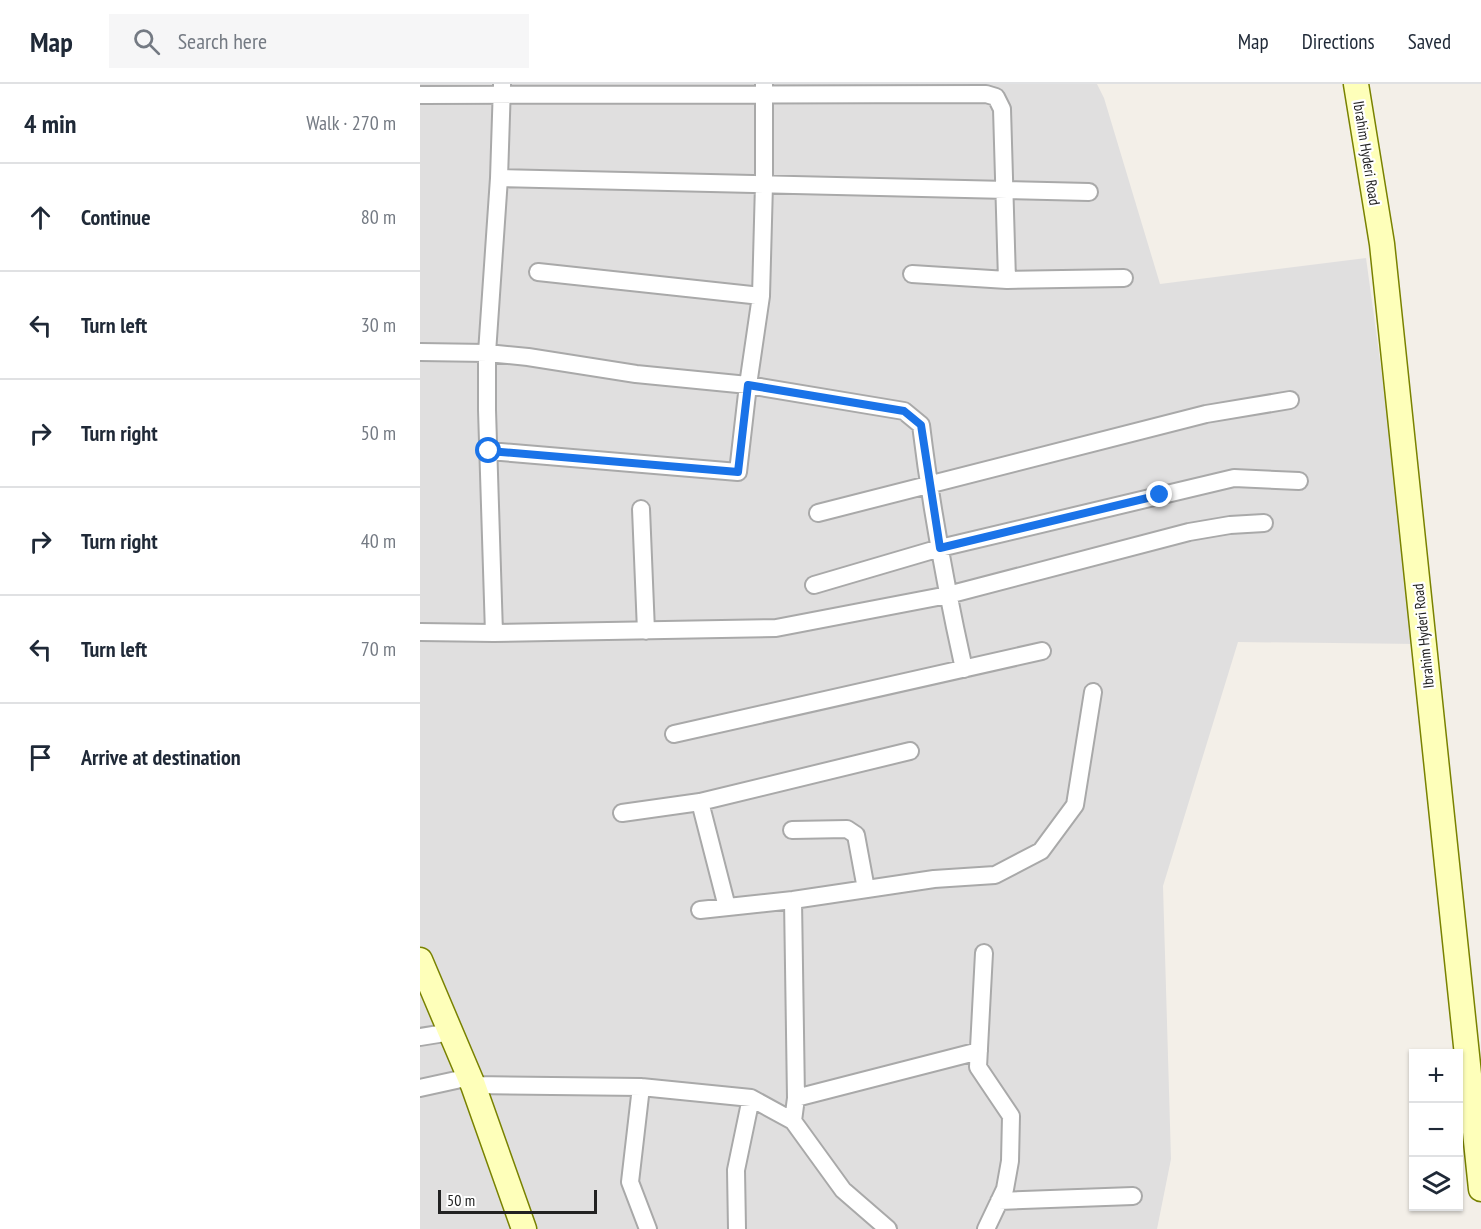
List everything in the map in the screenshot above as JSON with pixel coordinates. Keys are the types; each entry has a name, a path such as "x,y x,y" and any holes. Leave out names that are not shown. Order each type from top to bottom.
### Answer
{"main road":[{"name":"Ibrahim Hyderi Road","path":"1356,84 1383,256 1481,1189"},
{"path":"421,967 472,1081 524,1229"}],"street":[{"path":"494,633 487,353 499,178 502,89"},
{"path":"420,95 502,89 764,89 986,94 996,97 1002,109 1007,279"},
{"path":"489,451 738,472 761,296 764,89"},
{"path":"499,178 1089,192"},
{"path":"538,272 761,296"},
{"path":"912,274 1007,279 1124,278"},
{"path":"420,352 487,353 528,357 636,374 748,385 904,411 921,425 928,485 964,669"},
{"path":"818,513 1206,414 1290,400"},
{"path":"814,585 940,548 1234,478 1299,481"},
{"path":"642,509 646,631"},
{"path":"420,632 494,633 776,628 948,595 1189,532 1230,525 1264,523"},
{"path":"674,734 1042,651"},
{"path":"700,910 793,900 934,879 994,875 1041,851 1075,805 1094,692"},
{"path":"622,813 700,802 910,751"},
{"path":"700,802 728,907"},
{"path":"792,830 847,829 856,835 866,889"},
{"path":"793,900 796,1098 793,1120"},
{"path":"984,953 978,1067 1011,1116 1010,1161 1005,1189 986,1229"},
{"path":"420,1037 451,1032"},
{"path":"796,1098 979,1051"},
{"path":"420,1088 472,1081 641,1087 751,1098 793,1120 843,1190 888,1229"},
{"path":"641,1087 630,1182 648,1229"},
{"path":"738,1229 736,1170 751,1098"},
{"path":"999,1201 1133,1196"}],"shaded area":[{"path":"420,84 1097,84 1104,98 1160,284 1366,258 1419,644 1238,642 1163,886 1171,1159 1157,1229 420,1229"}],"route":[{"path":"489,451 738,472 748,385 904,411 914,417 921,425 928,485 940,548 1160,495"}]}
